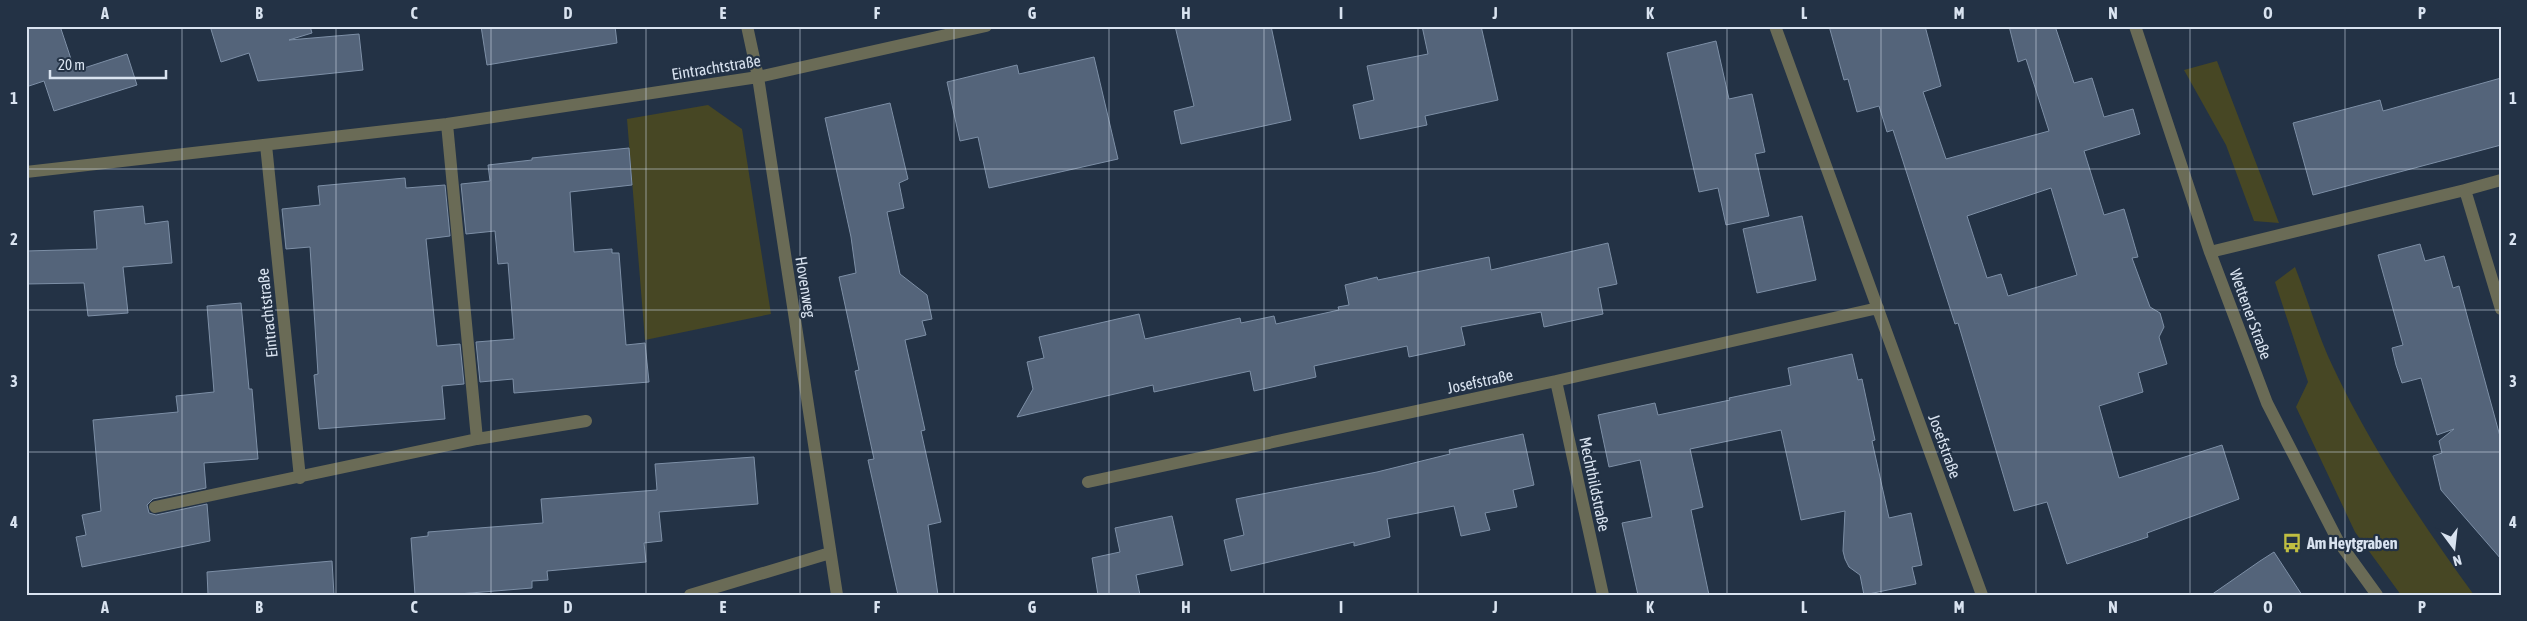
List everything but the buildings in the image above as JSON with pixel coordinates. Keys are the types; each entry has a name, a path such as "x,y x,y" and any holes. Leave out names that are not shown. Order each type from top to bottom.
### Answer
{"street":[{"name":"Hovenweg","path":"746,26 758,77 837,595"},
{"name":"Eintrachtstraße","path":"26,172 447,124 758,77 986,26"},
{"name":"Josefstraße","path":"1775,26 1982,595"},
{"name":"Wettener Straße","path":"2136,26 2210,252 2267,404 2338,542 2377,595"},
{"path":"447,124 477,440"},
{"name":"Eintrachtstraße","path":"266,145 300,478"},
{"path":"2210,252 2501,180"},
{"path":"2465,190 2501,309"},
{"name":"Josefstraße","path":"1088,482 1556,381 1878,308"},
{"name":"Mechthildstraße","path":"1556,381 1603,595"},
{"path":"155,507 477,440 586,421"},
{"path":"690,595 830,553"}],"shaded area":[{"path":"2217,61 2279,223 2254,221 2226,145 2184,70"},
{"path":"708,105 742,129 771,314 645,340 627,119"},
{"path":"2295,267 2328,355 2364,427 2416,512 2474,595 2401,595 2355,532 2296,407 2308,382 2275,282"}],"place":[{"name":"Am Heytgraben","path":"2292,543"}]}
